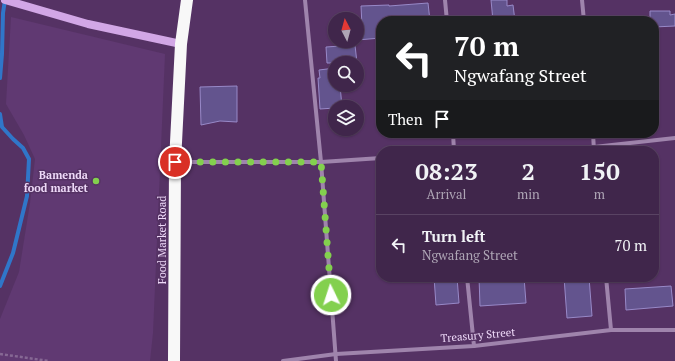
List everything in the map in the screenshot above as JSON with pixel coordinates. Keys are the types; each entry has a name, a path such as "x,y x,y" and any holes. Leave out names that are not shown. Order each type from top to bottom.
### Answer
{"highway":[{"name":"Food Market Road","path":"174,361 175,162 181,44 187,0"}],"main road":[{"path":"9,1 88,24 181,44"}],"street":[{"path":"305,0 321,162 336,361"},
{"path":"445,0 447,16"},
{"path":"582,0 584,16"},
{"path":"616,146 675,138"},
{"path":"175,162 321,162 376,158"},
{"path":"468,282 474,346"},
{"path":"606,282 611,330"},
{"name":"Treasury Street","path":"283,361 336,354 474,346 611,330 675,330"}],"path":[{"path":"0,354 49,361"}],"shaded area":[{"name":"Bamenda food market","path":"11,17 165,54 153,333 150,361 0,361 0,319 19,272 30,203 35,159 24,135 6,104"}],"building":[{"path":"491,0 507,0 507,6 513,5 514,16 493,16"},
{"path":"428,3 429,16 376,16 376,38 364,39 364,12 361,12 361,6"},
{"path":"650,11 670,11 670,15 675,14 675,26 659,27 659,16 650,16"},
{"path":"326,47 355,48 356,56 328,56 327,63"},
{"path":"328,69 328,92 341,92 341,100 328,100 328,108 320,109 318,78 320,78 319,70"},
{"path":"237,86 237,122 220,121 201,125 200,87"},
{"path":"434,282 457,282 459,303 436,305"},
{"path":"479,282 524,282 526,303 480,306"},
{"path":"564,282 589,282 592,316 567,318"},
{"path":"671,286 673,306 626,310 625,289"}],"waterway":[{"path":"0,78 5,0"},
{"path":"0,114 2,127 23,148 29,159 27,196 13,253 0,286"}],"place":[{"name":"Bamenda food market","path":"96,181"}],"route":[{"path":"175,162 321,162 331,295"}]}
